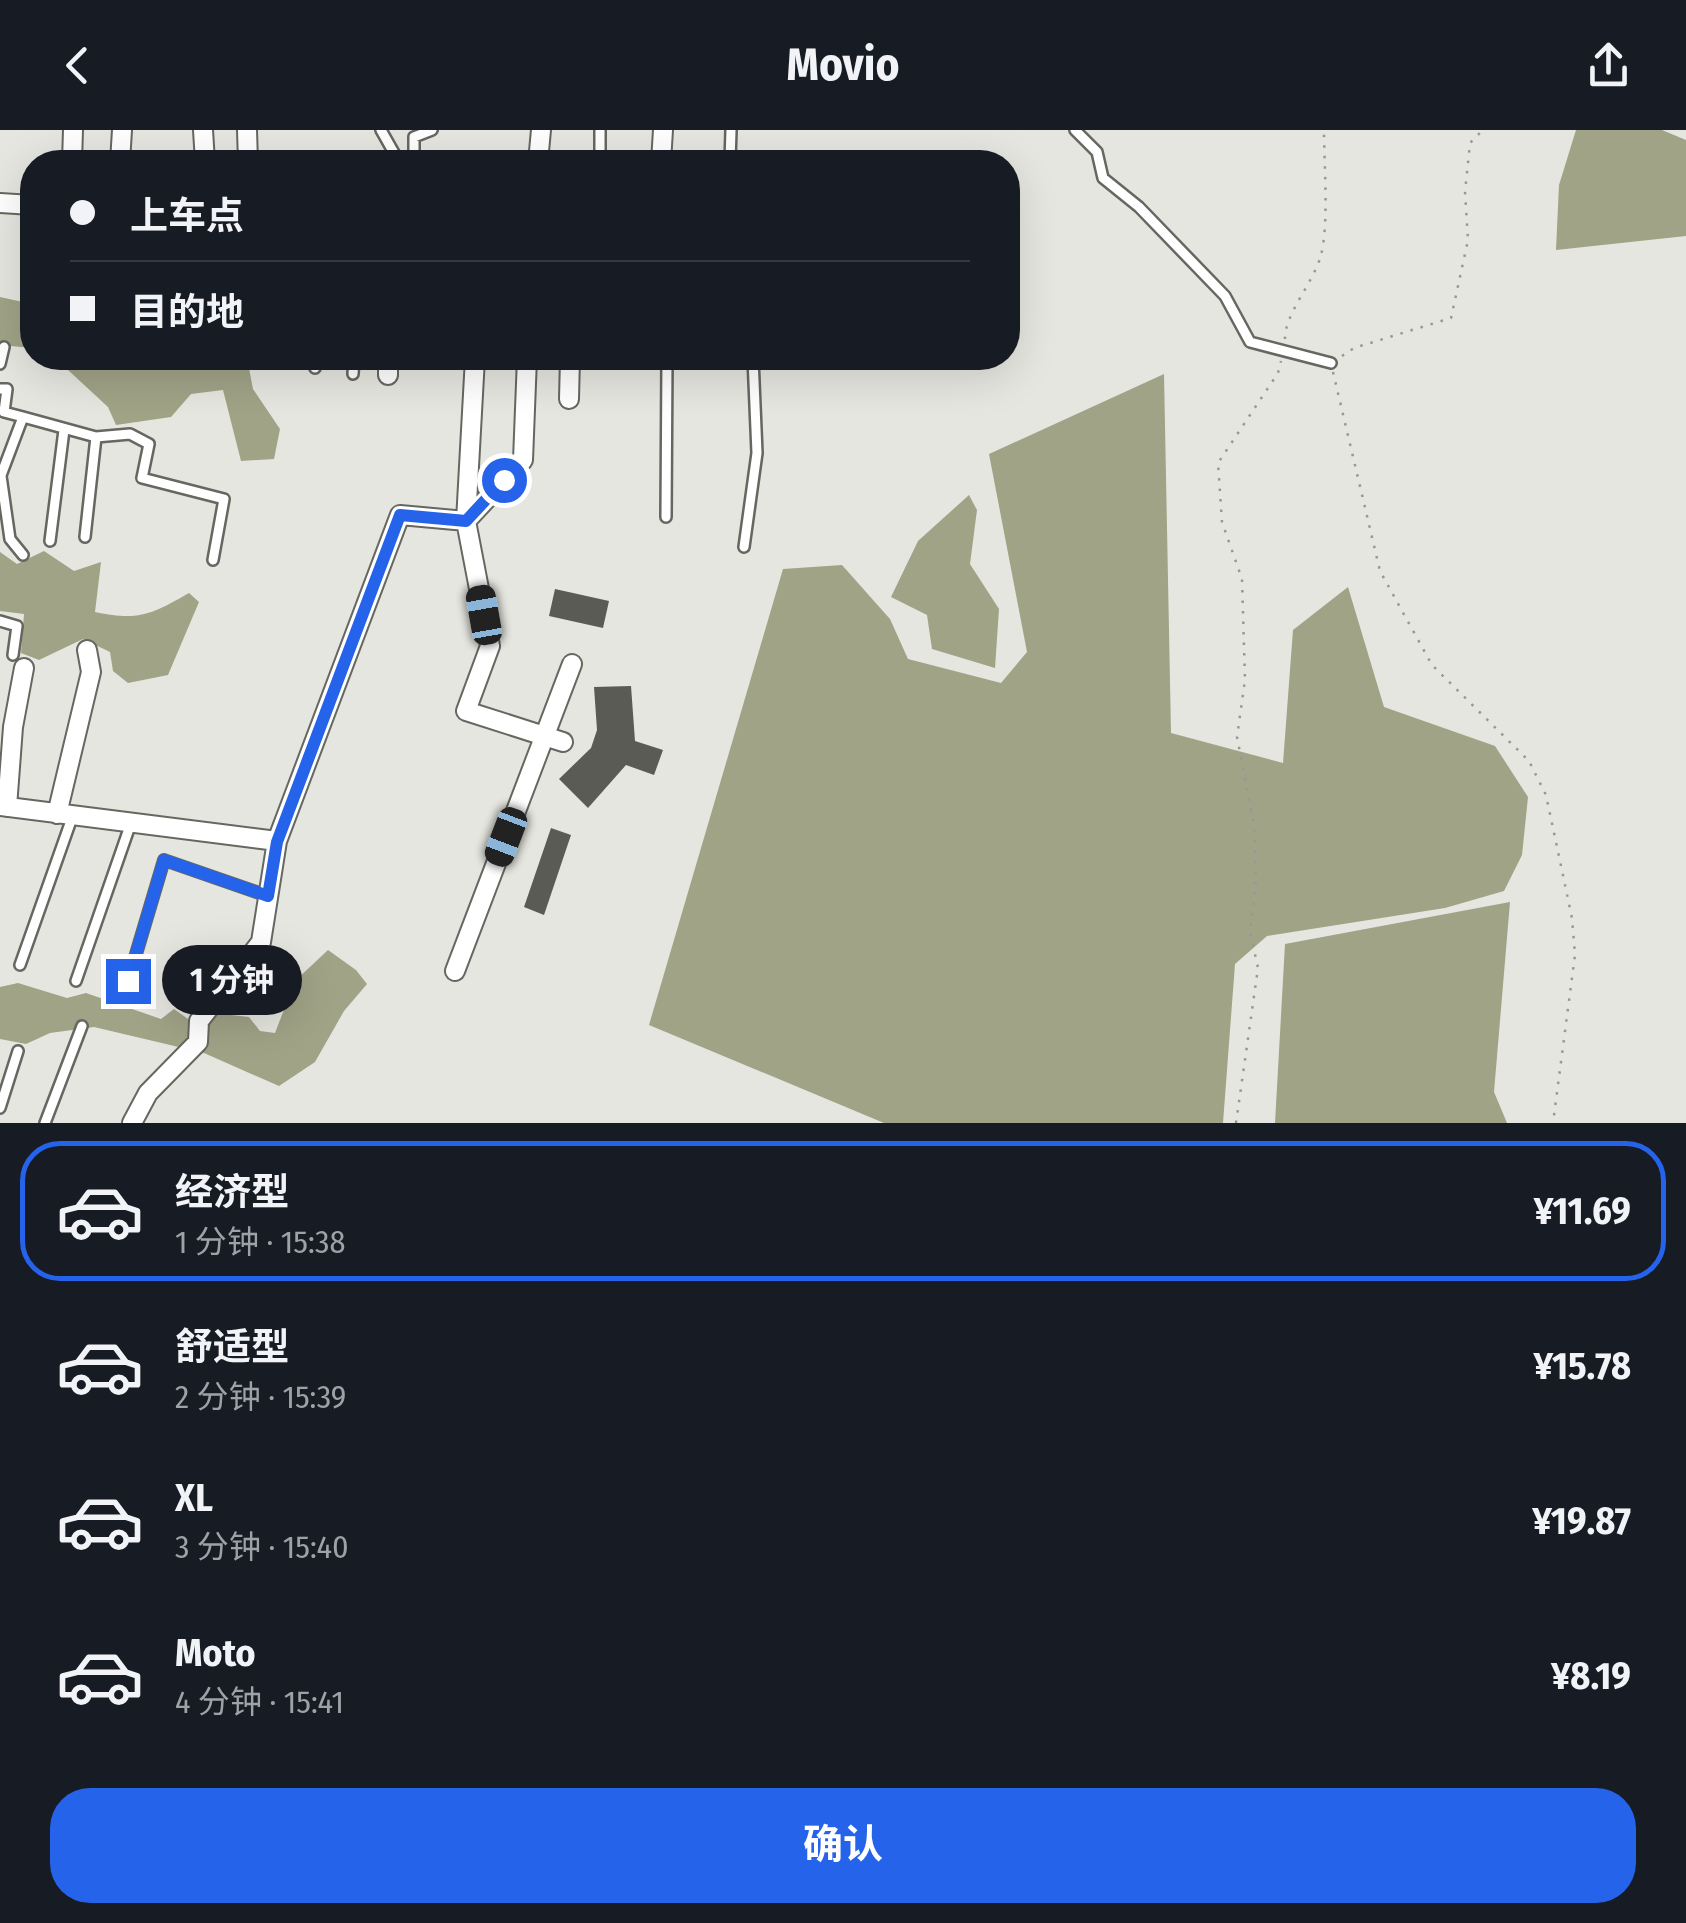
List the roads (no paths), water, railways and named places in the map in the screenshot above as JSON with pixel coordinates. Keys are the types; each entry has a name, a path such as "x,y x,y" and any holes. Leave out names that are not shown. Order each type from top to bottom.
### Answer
{"street":[{"path":"475,370 466,521 490,646 466,711 554,739"},
{"path":"466,521 524,460 527,370"},
{"path":"569,399 570,370"},
{"path":"132,1123 148,1092 198,1042 198,1021 261,942 277,842 400,515 466,521"},
{"path":"65,814 91,672 87,650"},
{"path":"18,661 4,807 277,842"},
{"path":"455,971 554,739 572,664"}],"lane":[{"path":"414,150 414,137 432,130"},
{"path":"1075,130 1097,152 1103,178 1138,207 1224,296 1250,342 1331,363"},
{"path":"0,364 4,347"},
{"path":"353,370 353,374"},
{"path":"666,517 668,370"},
{"path":"744,546 757,453 754,370"},
{"path":"0,389 8,389 4,412 96,438 130,434 150,444 142,478 224,499 213,560"},
{"path":"23,418 0,477 10,539 23,555"},
{"path":"50,541 64,430"},
{"path":"85,537 96,438"},
{"path":"0,621 18,626 18,661"},
{"path":"20,965 65,814"},
{"path":"76,981 131,823"},
{"path":"128,981 164,860 268,896"},
{"path":"45,1123 82,1026"},
{"path":"0,1108 18,1051"}]}
